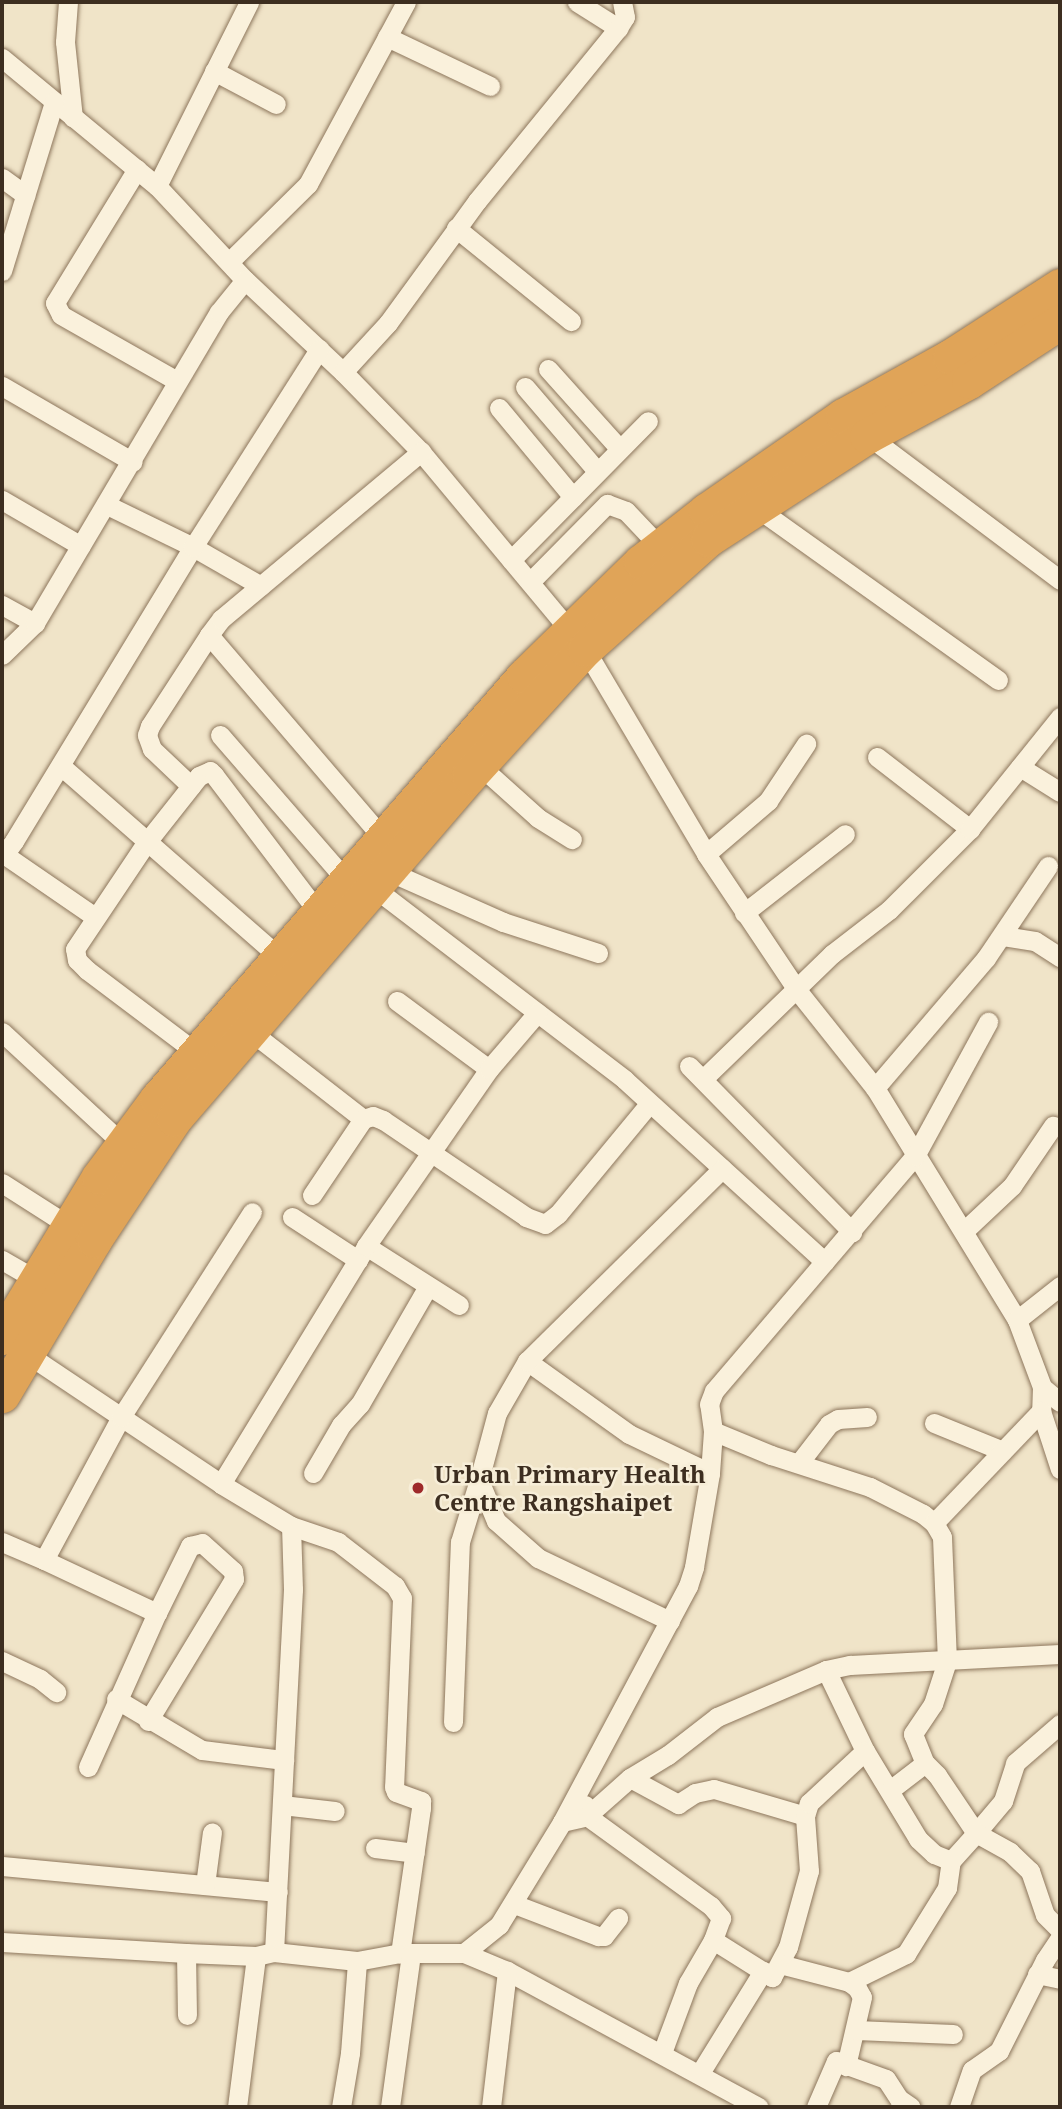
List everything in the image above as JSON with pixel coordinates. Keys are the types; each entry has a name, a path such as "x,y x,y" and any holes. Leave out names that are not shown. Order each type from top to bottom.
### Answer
{"highway":[{"path":"2,1395 14,1345 36,1280 68,1225 123,1144 318,912 369,880 382,837 524,676 578,640 689,553 757,508 855,426 950,357 1060,286"},
{"path":"14,1345 174,1118 250,1031 369,880 479,765 578,640 660,547 855,426 969,381 1060,322"}],"street":[{"path":"68,2 65,42 73,118"},
{"path":"157,186 249,2"},
{"path":"229,262 308,184 406,2"},
{"path":"578,2 618,28"},
{"path":"343,372 388,323 456,229 618,28 625,17 622,2"},
{"path":"387,37 490,86"},
{"path":"2,58 157,186 245,280 343,372 421,452 578,640 744,913 797,990 875,1088 1017,1320 1042,1387 1041,1412 1060,1469"},
{"path":"214,72 276,104"},
{"path":"2,271 54,102"},
{"path":"136,169 55,303 61,315 177,381"},
{"path":"2,178 25,195"},
{"path":"456,229 571,321"},
{"path":"2,656 35,623 133,462 177,381 219,312 245,280"},
{"path":"2,851 9,848 14,841 193,547 319,349"},
{"path":"548,369 619,448"},
{"path":"2,386 133,462"},
{"path":"525,387 597,471"},
{"path":"499,408 573,497"},
{"path":"511,560 648,421"},
{"path":"855,426 1060,580"},
{"path":"191,786 152,750 147,735 150,726 220,619 421,452"},
{"path":"2,500 81,546"},
{"path":"530,582 607,504 626,511 660,547"},
{"path":"107,505 193,547 261,586"},
{"path":"757,508 998,680"},
{"path":"2,606 35,623"},
{"path":"209,635 382,837"},
{"path":"852,1232 696,1072 797,990 832,954 889,909 970,829 1060,717"},
{"path":"220,735 369,880 625,1080 825,1262"},
{"path":"706,854 768,801 806,744"},
{"path":"877,757 970,829"},
{"path":"61,765 146,843 279,957"},
{"path":"479,765 538,818 572,839"},
{"path":"1020,767 1060,792"},
{"path":"197,1053 77,960 75,948 146,843 205,772 214,775 318,912"},
{"path":"744,913 845,834"},
{"path":"2,851 95,917"},
{"path":"875,1088 1003,936 1048,866"},
{"path":"369,880 598,953"},
{"path":"1003,936 1035,941 1060,957"},
{"path":"397,1001 489,1069"},
{"path":"221,1484 362,1253 489,1069 537,1013"},
{"path":"464,1953 499,1925 514,1904 562,1822 670,1621 694,1567 710,1473 713,1431 709,1404 714,1391 915,1156 988,1022"},
{"path":"250,1031 363,1119"},
{"path":"2,1032 123,1144"},
{"path":"312,1195 363,1119 373,1116 383,1120 526,1217 545,1224 558,1214 649,1104"},
{"path":"964,1231 1003,1197 1053,1126"},
{"path":"453,1722 460,1542 497,1413 527,1361 722,1169"},
{"path":"2,1183 68,1225"},
{"path":"44,1560 121,1417 252,1212"},
{"path":"292,1217 428,1286 459,1305"},
{"path":"2,1260 36,1280"},
{"path":"313,1473 341,1425 360,1404 428,1286"},
{"path":"1017,1320 1060,1286"},
{"path":"14,1345 221,1484 291,1526 338,1542 395,1586 402,1598 394,1787 396,1792 421,1801 390,2107"},
{"path":"527,1361 629,1434 710,1473"},
{"path":"1042,1387 1060,1402"},
{"path":"934,1523 1041,1412"},
{"path":"799,1463 820,1431 829,1424 838,1419 867,1417"},
{"path":"934,1423 1003,1451"},
{"path":"713,1431 870,1487 923,1514 934,1523 942,1537 947,1661 933,1704 914,1734 925,1763 976,1833 1010,1852 1030,1871 1045,1915 1060,1930"},
{"path":"479,1480 496,1521 538,1558 670,1621"},
{"path":"237,2107 278,1892 293,1589 291,1526"},
{"path":"2,1542 157,1613"},
{"path":"88,1767 116,1699 190,1546 202,1543 233,1571 234,1580 148,1721"},
{"path":"562,1822 587,1816 630,1778 717,1717 826,1670 850,1665 1060,1654"},
{"path":"2,1661 40,1679 56,1692"},
{"path":"826,1670 864,1751 918,1839 934,1854 951,1861"},
{"path":"116,1699 148,1721 209,1752 284,1760"},
{"path":"713,1940 771,1968 849,1982 906,1954 947,1888 951,1861 1003,1801 1015,1763 1060,1724"},
{"path":"700,2073 788,1947 809,1871 805,1816 808,1803 864,1751"},
{"path":"890,1790 925,1763"},
{"path":"630,1778 678,1804 695,1793 714,1789 805,1816"},
{"path":"582,1784 587,1816 718,1912 720,1925 688,1983 662,2053"},
{"path":"282,1805 335,1811"},
{"path":"205,1885 212,1832"},
{"path":"375,1848 415,1853"},
{"path":"2,1866 278,1892"},
{"path":"514,1904 598,1936 604,1936 618,1918"},
{"path":"959,2107 972,2070 999,2051 1037,1974 1060,1938"},
{"path":"2,1942 186,1954 265,1954 357,1961 405,1953 464,1953 507,1970 759,2107"},
{"path":"186,1954 187,2015"},
{"path":"341,2107 350,2053 357,1961"},
{"path":"491,2107 507,1970"},
{"path":"1037,1974 1060,1979"},
{"path":"846,2066 862,1997 849,1982"},
{"path":"856,2030 953,2034"},
{"path":"816,2107 836,2061 887,2079 899,2099 911,2107"}],"place":[{"name":"Urban Primary Health Centre Rangshaipet","path":"418,1488"}]}
